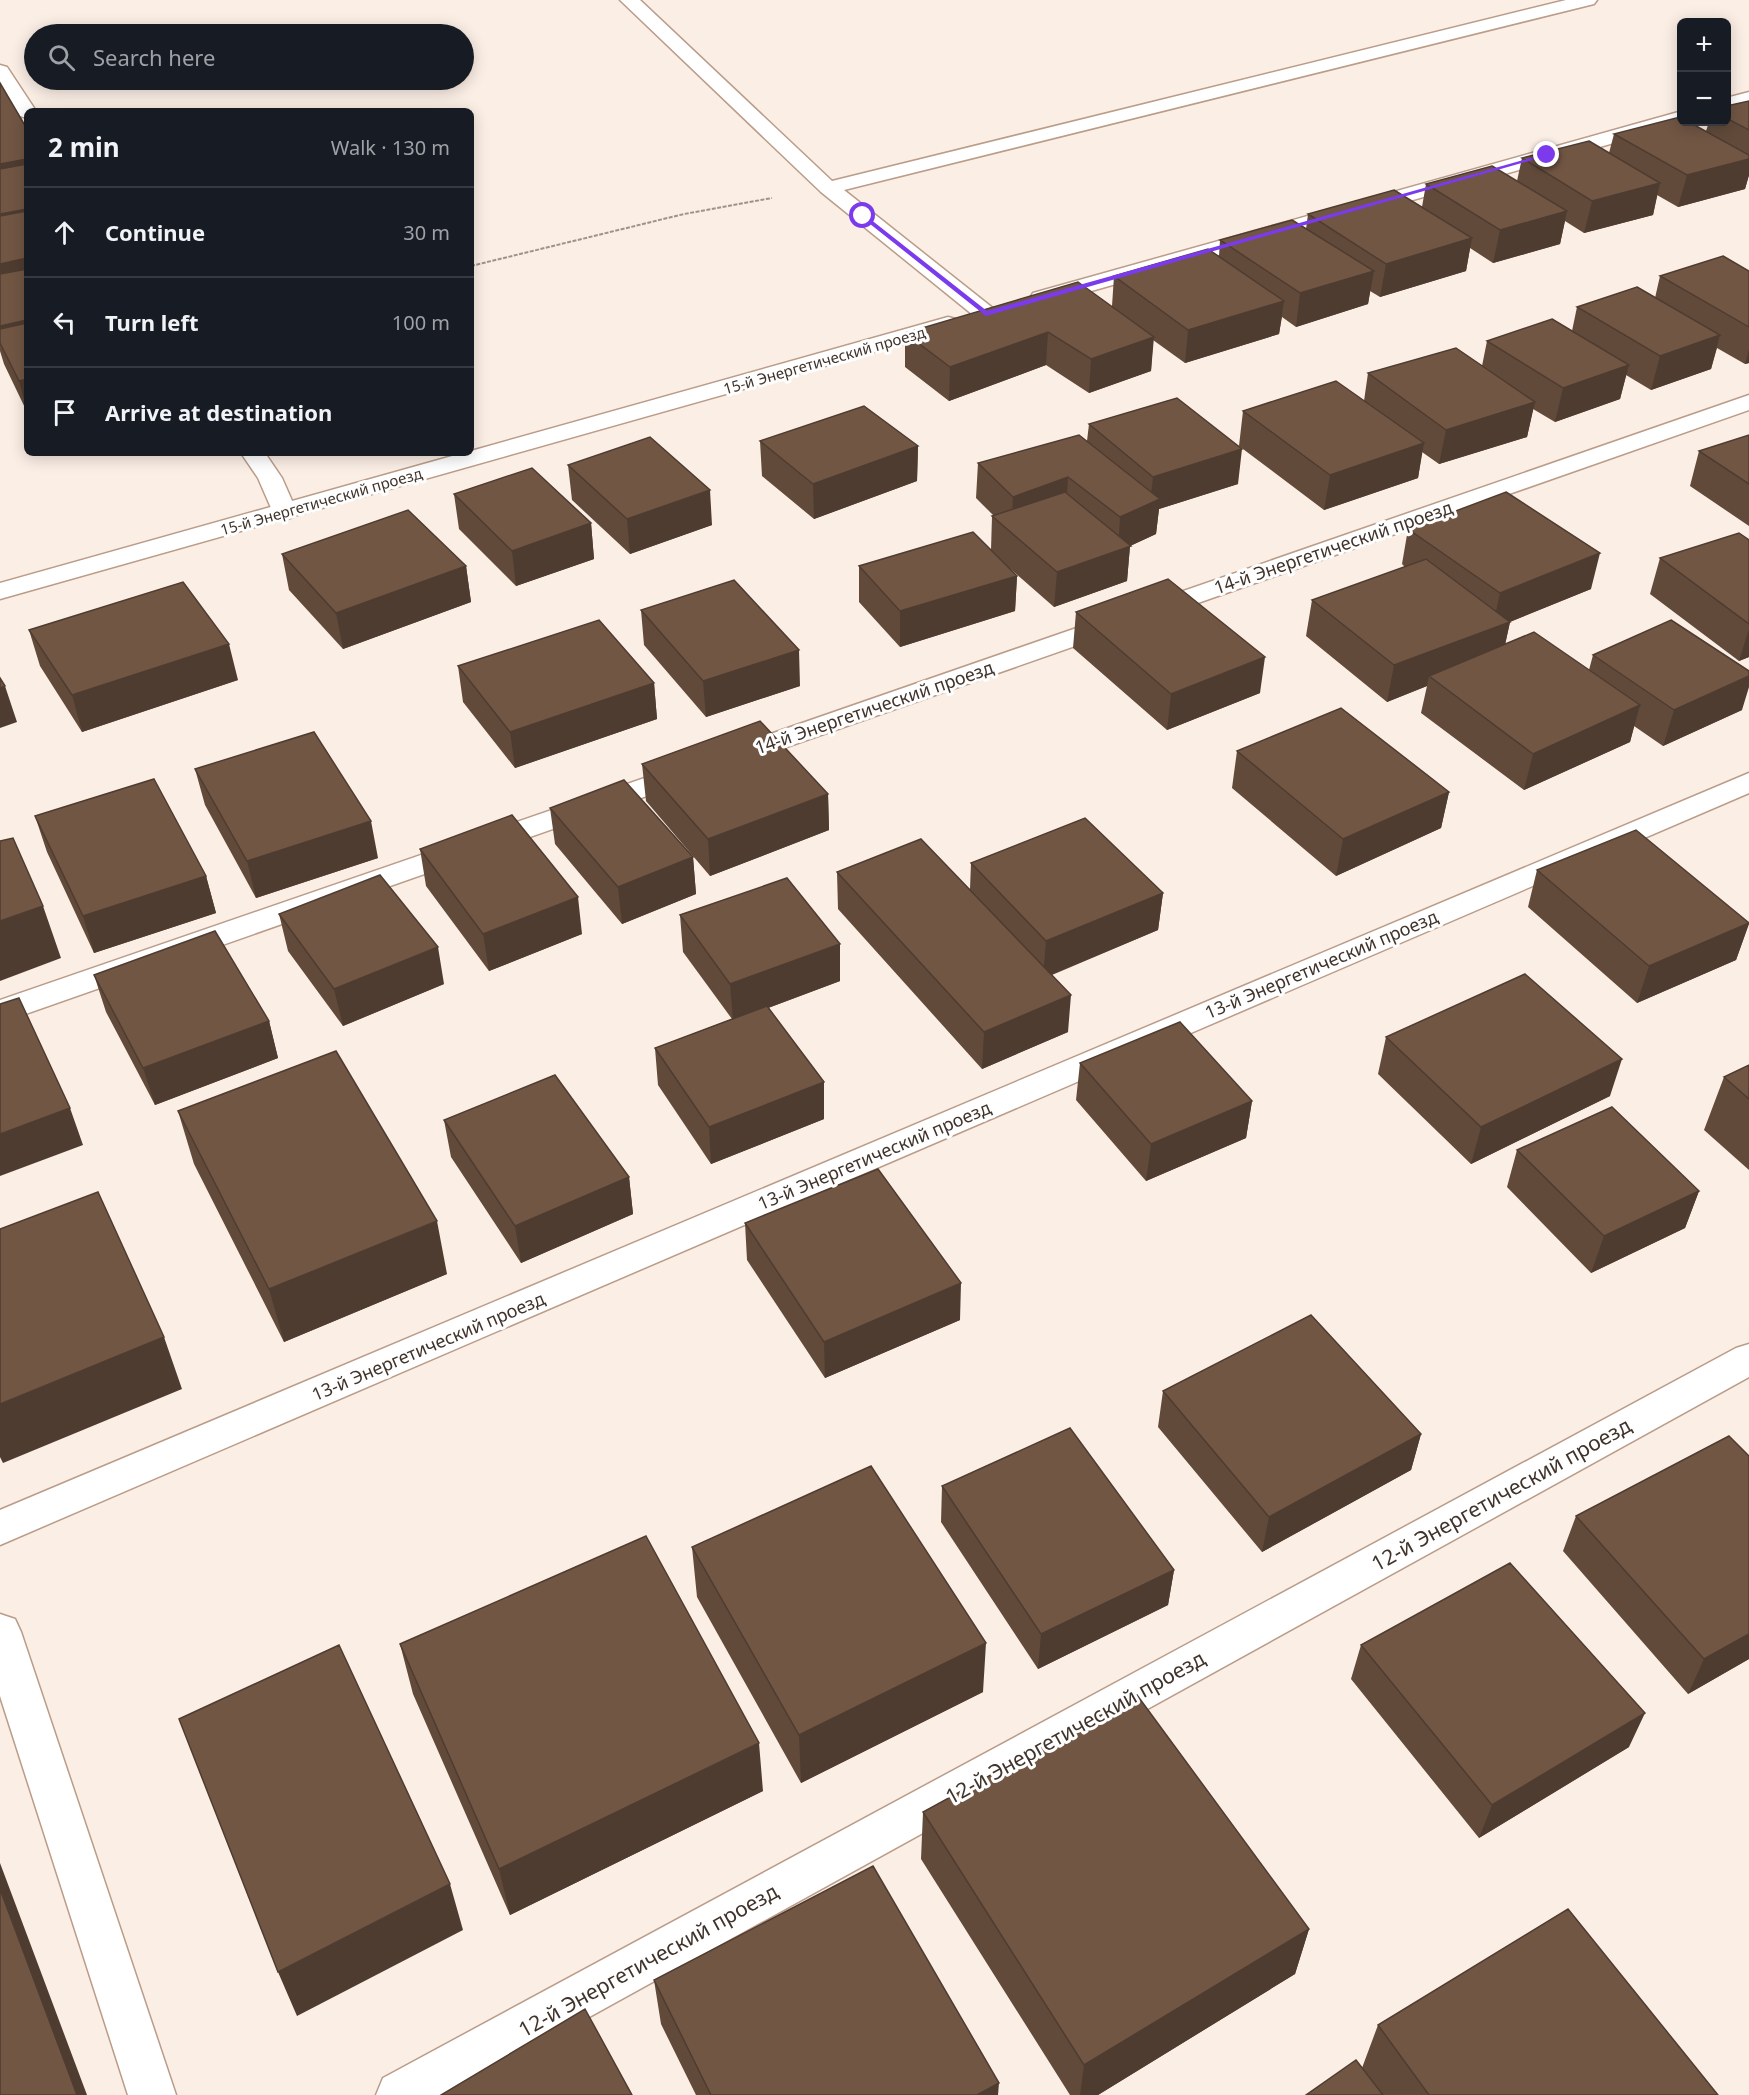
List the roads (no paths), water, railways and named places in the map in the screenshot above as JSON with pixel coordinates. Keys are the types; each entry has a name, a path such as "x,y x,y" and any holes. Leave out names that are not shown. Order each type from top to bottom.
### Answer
{"street":[{"path":"629,0 828,188 986,314"},
{"path":"828,188 1587,0"},
{"path":"0,71 24,108"},
{"path":"1731,103 1749,98"},
{"name":"15-й Энергетический проезд","path":"0,591 1677,118"},
{"name":"14-й Энергетический проезд","path":"0,1011 1749,402"},
{"path":"255,456 270,478 284,512"},
{"name":"13-й Энергетический проезд","path":"0,1528 1749,782"},
{"name":"12-й Энергетический проезд","path":"400,2095 1749,1359"},
{"path":"0,1632 152,2095"}]}
